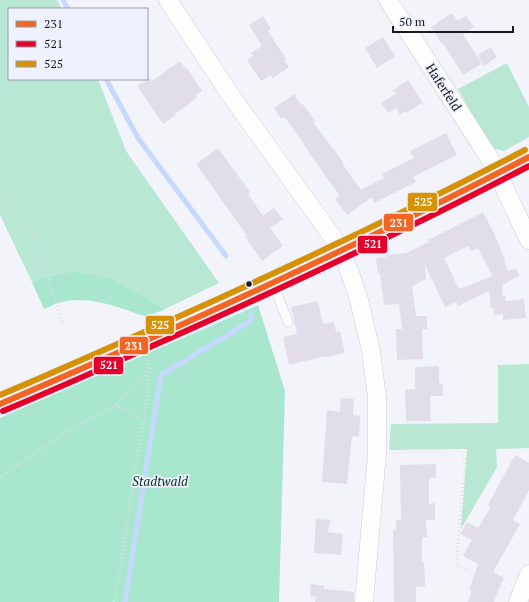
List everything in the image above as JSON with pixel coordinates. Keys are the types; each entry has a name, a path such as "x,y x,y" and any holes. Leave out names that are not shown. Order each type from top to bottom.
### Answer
{"street":[{"path":"168,0 229,93 341,251 359,300 372,351 377,398 376,454 364,602"},
{"name":"Haferfeld","path":"388,0 488,155 529,240"},
{"path":"0,404 55,381 273,283 529,158"},
{"path":"519,599 529,574"}],"lane":[{"path":"273,283 288,322"}],"path":[{"path":"0,198 7,202 16,213 39,251 63,325"},
{"path":"0,477 76,426 117,405 150,368 144,420 114,602"},
{"path":"117,405 144,420"},
{"path":"376,454 461,452 464,457 464,466 456,565 519,599"}],"green space":[{"path":"0,0 57,0 61,8 8,8 8,80 98,80 126,151 219,283 165,309 108,278 75,271 46,277 32,282 0,215"},
{"path":"507,63 529,107 529,137 504,151 491,148 458,89"},
{"path":"75,271 109,278 165,309 147,317 103,303 81,300 59,303 44,309 32,282 46,277"},
{"name":"Stadtwald","path":"258,305 285,391 279,602 0,602 0,418"},
{"path":"529,364 529,448 496,449 497,467 461,529 467,449 389,450 391,424 498,423 498,365"}],"building":[{"path":"452,13 458,21 466,16 474,27 463,34 482,64 463,75 431,27"},
{"path":"263,16 271,29 268,31 286,59 284,60 289,67 273,78 270,75 261,81 247,60 253,56 251,53 262,46 249,25"},
{"path":"383,37 395,56 377,68 365,48"},
{"path":"491,47 497,57 484,66 478,55"},
{"path":"180,61 186,69 187,68 202,91 196,95 197,98 163,124 137,86 150,78 152,81"},
{"path":"408,80 423,103 406,113 405,111 400,115 396,108 388,113 381,103 397,93 392,91"},
{"path":"294,94 301,105 303,104 315,121 313,122 343,162 342,163 361,190 384,178 382,174 414,158 410,151 446,133 457,155 413,177 416,182 374,203 372,197 347,215 335,199 340,196 285,117 281,119 274,108"},
{"path":"218,148 250,192 248,194 263,216 274,208 283,219 270,228 283,246 262,261 245,237 247,236 196,164"},
{"path":"483,212 494,233 508,271 516,268 519,276 502,285 503,296 505,296 506,301 524,299 526,318 503,320 503,314 494,315 494,308 491,308 489,291 458,306 456,302 445,307 425,265 426,279 412,286 416,316 427,316 427,329 422,329 423,359 397,360 396,329 402,329 399,304 384,305 380,274 378,274 376,258 386,257 386,255 406,253 429,242 428,240","holes":["468,246 471,251 478,248 493,276 459,289 444,258"]},
{"path":"318,301 323,324 334,322 336,332 340,331 345,353 325,356 289,365 283,337 297,334 291,307"},
{"path":"439,366 439,382 443,385 443,396 430,396 431,421 406,421 405,390 415,389 415,367"},
{"path":"341,398 354,399 353,415 360,416 359,437 352,436 347,484 322,482 327,410 340,412"},
{"path":"515,455 529,463 529,490 513,520 520,524 493,572 504,578 494,602 468,602 472,590 469,590 478,564 463,556 472,540 460,534 467,522 478,528 491,507 488,505"},
{"path":"436,464 436,478 429,478 429,504 435,503 435,520 426,520 427,537 422,537 422,562 424,562 425,586 416,587 416,602 394,602 393,530 396,530 396,520 401,520 400,465"},
{"path":"316,519 330,520 328,532 343,534 341,555 314,553"},
{"path":"311,584 324,586 324,589 354,592 354,602 315,602 316,597 310,596"}],"waterway":[{"path":"63,0 67,8"},
{"path":"107,80 138,138 226,256"},
{"path":"125,602 161,375 252,320 251,313"}],"transit line":[{"name":"525","path":"0,395 135,336 310,256 440,194 525,150"},
{"name":"231","path":"0,404 271,284 401,222 529,157"},
{"name":"521","path":"3,411 72,382 316,271 402,230 529,166"}]}
